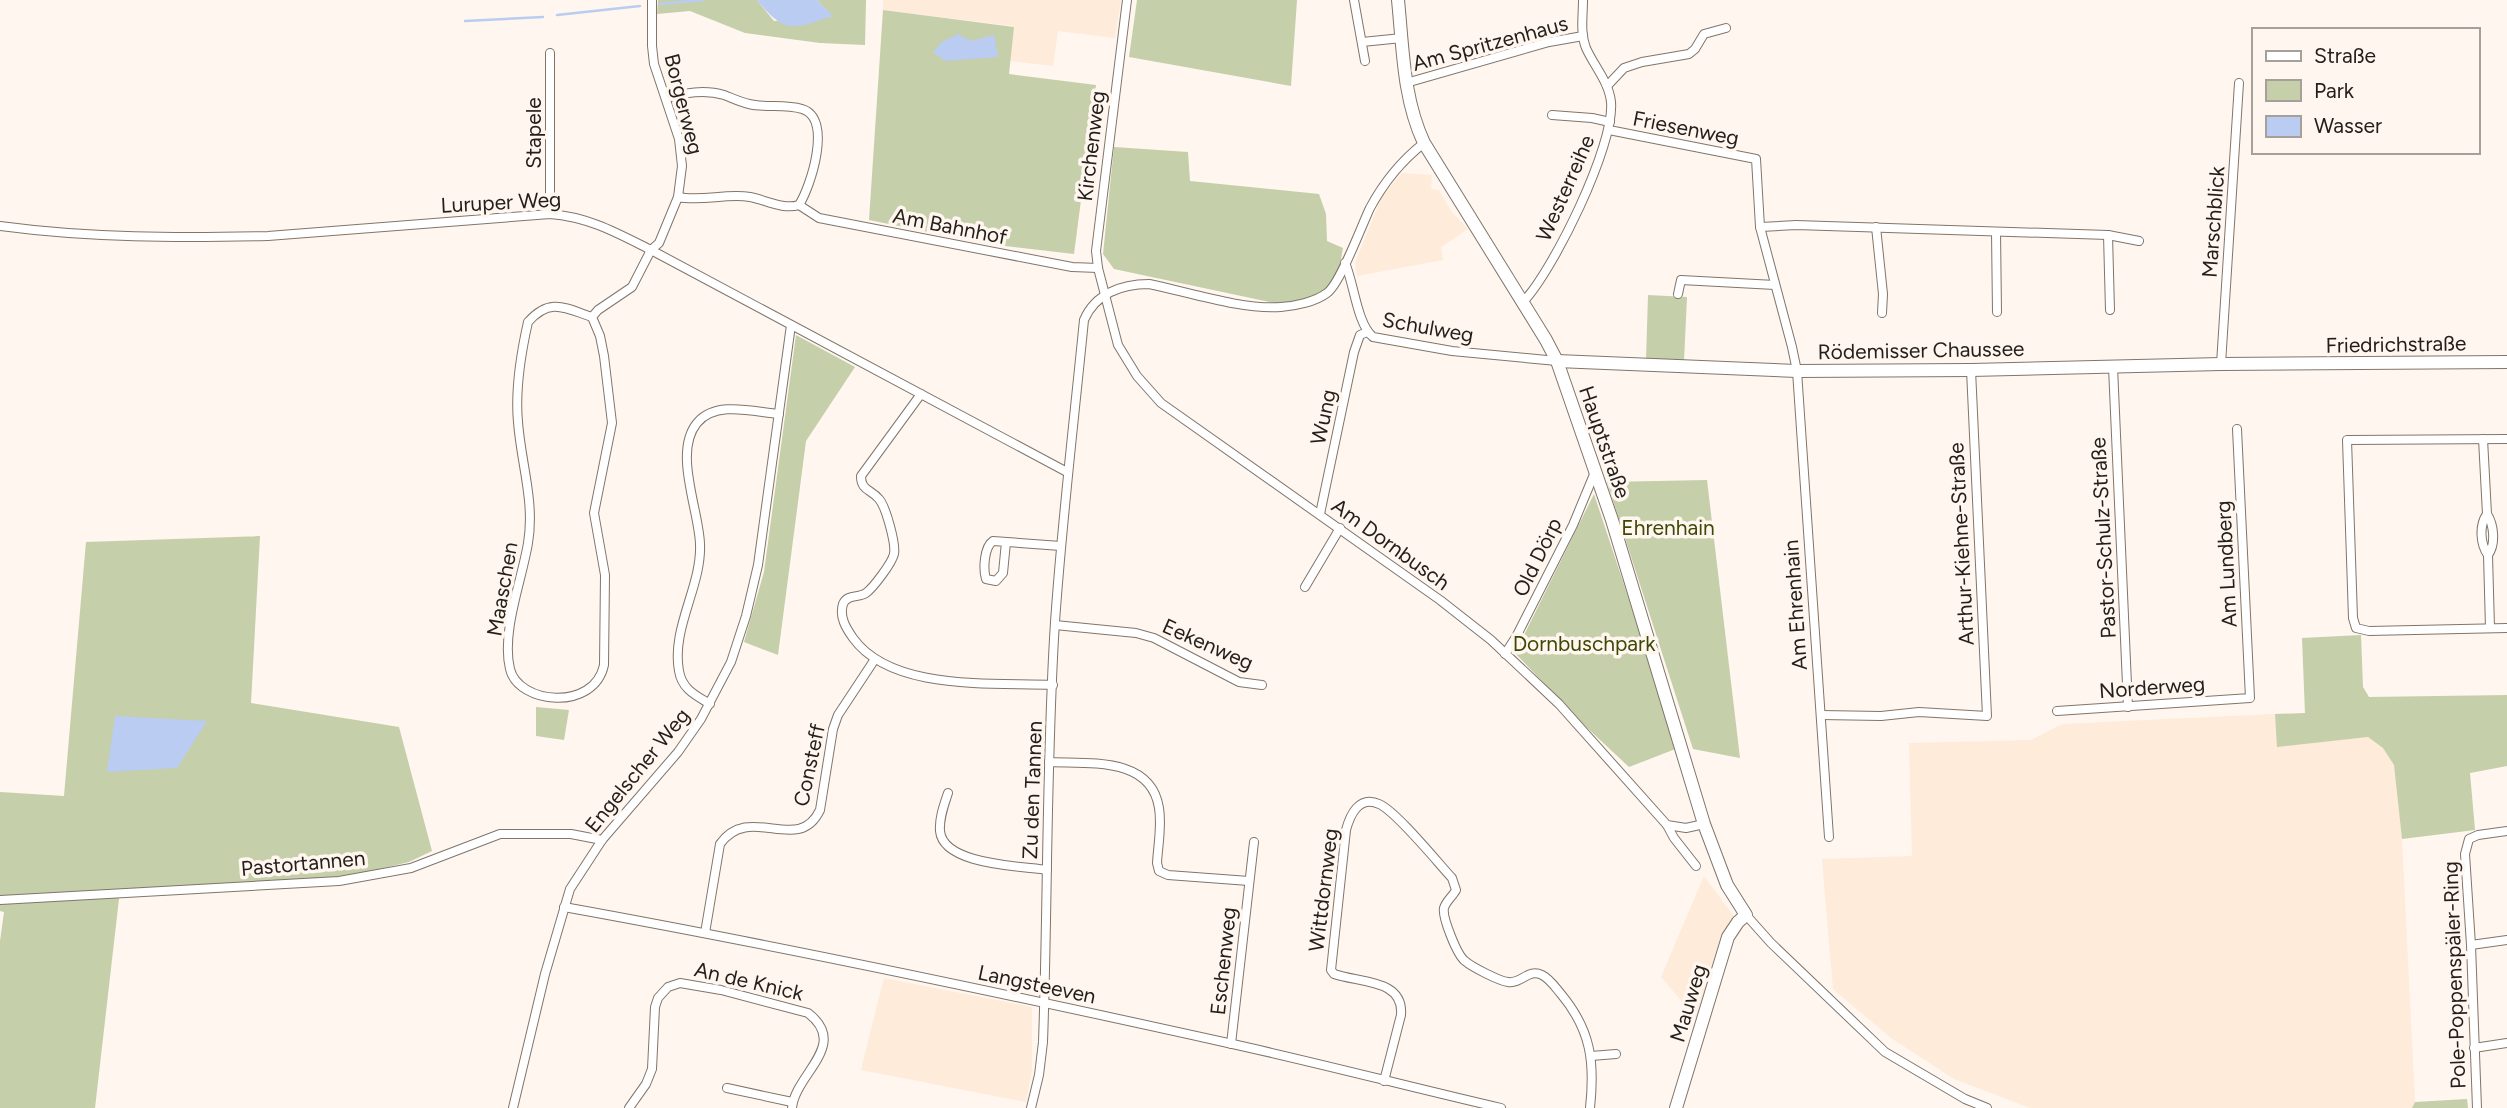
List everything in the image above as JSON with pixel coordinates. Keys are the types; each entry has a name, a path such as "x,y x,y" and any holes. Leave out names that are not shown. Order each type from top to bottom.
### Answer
{"street":[{"name":"Borgerweg","path":"651,250 659,243 678,197 682,166 679,139 653,55 652,0"},
{"name":"Kirchenweg","path":"1104,296 1098,268 1098,239 1127,0"},
{"path":"1354,0 1365,61"},
{"name":"Hauptstraße","path":"1398,0 1406,83 1415,123 1424,143 1557,361 1612,520 1704,824 1727,885 1746,915"},
{"name":"Westerreihe","path":"1523,302 1533,292 1559,247 1586,191 1609,126 1611,102 1607,86 1596,69 1583,36 1583,0"},
{"path":"1607,86 1624,68 1689,54 1704,34 1726,28"},
{"name":"Am Spritzenhaus","path":"1406,83 1488,58 1583,36"},
{"path":"1362,42 1402,38"},
{"name":"Stapele","path":"550,53 550,214"},
{"name":"Marschblick","path":"2221,364 2239,83"},
{"path":"666,98 703,92 721,94 748,104 793,107 812,113 818,123 818,143 804,196 799,205"},
{"name":"Friesenweg","path":"1552,115 1592,118 1609,126 1756,159"},
{"path":"1067,472 1084,320 1090,306 1104,296 1125,287 1149,284 1258,306 1301,304 1326,294 1337,283 1371,206 1403,160 1424,143"},
{"name":"Am Ehrenhain","path":"1756,159 1760,227 1797,371 1829,837"},
{"name":"Am Bahnhof","path":"678,197 699,200 749,197 783,206 799,205 819,218 1072,267 1098,268"},
{"name":"Luruper Weg","path":"0,226 33,231 123,235 268,236 550,214 573,215 592,221 651,250 1067,472"},
{"path":"1760,227 1796,225 2108,235 2139,241"},
{"path":"1876,227 1883,294 1882,313"},
{"path":"1996,232 1997,312"},
{"path":"2108,235 2110,310"},
{"path":"592,317 632,287 651,250"},
{"name":"Schulweg","path":"1345,263 1367,332 1373,337 1452,351 1557,361"},
{"path":"1678,294 1681,280 1776,285"},
{"name":"Am Dornbusch","path":"1104,296 1118,345 1137,376 1161,403 1440,600 1505,654 1559,704 1667,825 1696,866"},
{"name":"Maaschen","path":"561,306 592,317 604,356 612,423 594,513 605,575 604,666 601,677 593,688 582,695 550,697 529,691 510,672 510,617 529,530 527,472 517,404 528,321 547,307 561,306"},
{"name":"Engelscher Weg","path":"513,1108 570,889 602,840 678,752 710,704 731,662 746,616 758,565 791,324"},
{"name":"Wung","path":"1320,514 1354,352 1360,335 1367,332"},
{"name":"Rödemisser Chaussee","path":"1557,361 1797,371 2286,364"},
{"name":"Friedrichstraße","path":"2286,364 2507,362"},
{"name":"Pastor-Schulz-Straße","path":"2113,367 2127,707"},
{"name":"Arthur-Kiehne-Straße","path":"1821,715 1881,716 1919,712 1987,716 1971,370"},
{"path":"921,394 861,476 861,484 865,490 877,496 883,504 894,544 894,555 867,592 847,598 842,616 845,628 858,645 875,659 915,677 1054,685"},
{"path":"710,704 683,685 678,669 679,649 698,566 700,545 689,481 691,436 696,425 712,411 724,409 779,414"},
{"name":"Am Lundberg","path":"2237,429 2250,698"},
{"path":"2483,439 2487,514 2481,522 2483,548 2488,555 2490,628"},
{"path":"2507,439 2347,440 2353,618 2356,628 2369,631 2507,628"},
{"name":"Zu den Tannen","path":"1031,1108 1044,1042 1049,762 1055,625 1067,472"},
{"name":"Old Dörp","path":"1505,654 1567,536 1595,472"},
{"path":"1305,587 1340,528"},
{"path":"1006,542 1003,573 996,582 989,581 984,574 987,548 993,541 1061,545"},
{"name":"Eekenweg","path":"1055,625 1136,633 1154,638 1239,682 1262,685"},
{"name":"Consteff","path":"705,933 720,844 727,834 736,828 793,829 806,827 814,822 820,810 833,729 838,715 875,659"},
{"name":"Norderweg","path":"2057,711 2250,698"},
{"name":"Eschenweg","path":"1049,762 1117,765 1144,777 1159,805 1159,871 1168,876 1249,881"},
{"path":"948,793 940,832 944,843 955,853 971,859 1047,870"},
{"name":"Wittdornweg","path":"1384,1081 1401,1015 1402,1004 1398,994 1390,988 1335,974 1331,970 1346,830 1351,811 1360,804 1370,802 1379,804 1393,814 1452,878 1456,890 1443,909 1444,919 1465,962 1504,982 1518,982 1534,972 1548,978 1576,1011 1591,1056 1593,1074 1590,1108"},
{"path":"1667,825 1686,828 1704,824"},
{"name":"Pole-Poppenspäler-Ring","path":"2477,1108 2472,945 2465,854 2469,839 2507,831"},
{"name":"Pastortannen","path":"0,900 339,881 411,869 500,834 571,834 602,840"},
{"name":"Eschenweg","path":"1231,1044 1254,842"},
{"name":"Langsteeven","path":"564,907 1045,1003 1501,1108"},
{"path":"1746,915 1771,943 1885,1052 1965,1099 1987,1108"},
{"name":"Mauweg","path":"1676,1108 1728,937 1746,915"},
{"path":"2472,945 2507,940"},
{"name":"An de Knick","path":"629,1108 646,1084 652,1069 653,1021 658,998 668,987 680,983 720,990 808,1013 818,1021 824,1043 818,1060 803,1079 792,1105 727,1088"},
{"path":"2474,1048 2507,1043"},
{"path":"1591,1056 1616,1054"}],"shaded area":[{"path":"883,0 1121,0 1115,38 1058,31 1053,66 1010,61 1013,26 883,10"},
{"path":"1402,173 1432,175 1431,189 1439,190 1451,211 1468,229 1441,247 1443,260 1357,276 1355,263 1382,196"},
{"path":"2275,714 2278,746 2368,737 2383,748 2394,765 2402,839 2415,1102 2412,1108 2030,1108 1954,1079 1891,1038 1833,989 1822,859 1912,856 1909,743 2031,740 2062,724"},
{"path":"1704,876 1738,922 1702,1025 1661,977"},
{"path":"884,978 1032,1007 1032,1070 1026,1102 861,1070"}],"green space":[{"path":"658,0 757,0 774,21 832,16 817,0 866,0 865,45 820,43 745,33 690,11 657,14"},
{"path":"1137,0 1297,0 1291,86 1129,57"},
{"path":"883,10 1014,27 1009,74 1096,85 1074,254 989,244 869,220"},
{"path":"1114,147 1188,152 1190,181 1319,194 1326,214 1327,241 1343,248 1336,277 1329,287 1315,297 1274,303 1114,269 1103,254"},
{"path":"1648,295 1687,297 1684,361 1646,360"},
{"path":"796,335 855,367 806,441 778,655 744,642 764,572"},
{"name":"Ehrenhain","path":"1707,480 1740,758 1693,749 1607,482"},
{"name":"Dornbuschpark","path":"1594,494 1678,748 1629,767 1582,723 1515,653"},
{"path":"260,536 251,703 399,727 432,851 409,862 345,877 120,890 95,1108 0,1108 0,941 4,912 0,911 0,792 64,796 86,542"},
{"path":"2361,635 2363,687 2369,697 2507,695 2507,766 2470,773 2475,830 2402,839 2394,765 2383,748 2368,737 2277,747 2275,714 2305,713 2302,638"},
{"path":"536,707 569,710 564,740 536,736"},
{"path":"2467,1099 2468,1108 2412,1108 2415,1102"}],"water":[{"path":"757,0 817,0 833,16 808,24 790,26 775,19"},
{"path":"958,34 971,41 994,35 998,57 945,61 933,52 942,42"},
{"path":"115,716 207,721 177,768 107,772"}],"waterway":[{"path":"660,4 703,0"},
{"path":"557,15 640,6"},
{"path":"465,21 543,17"}]}
